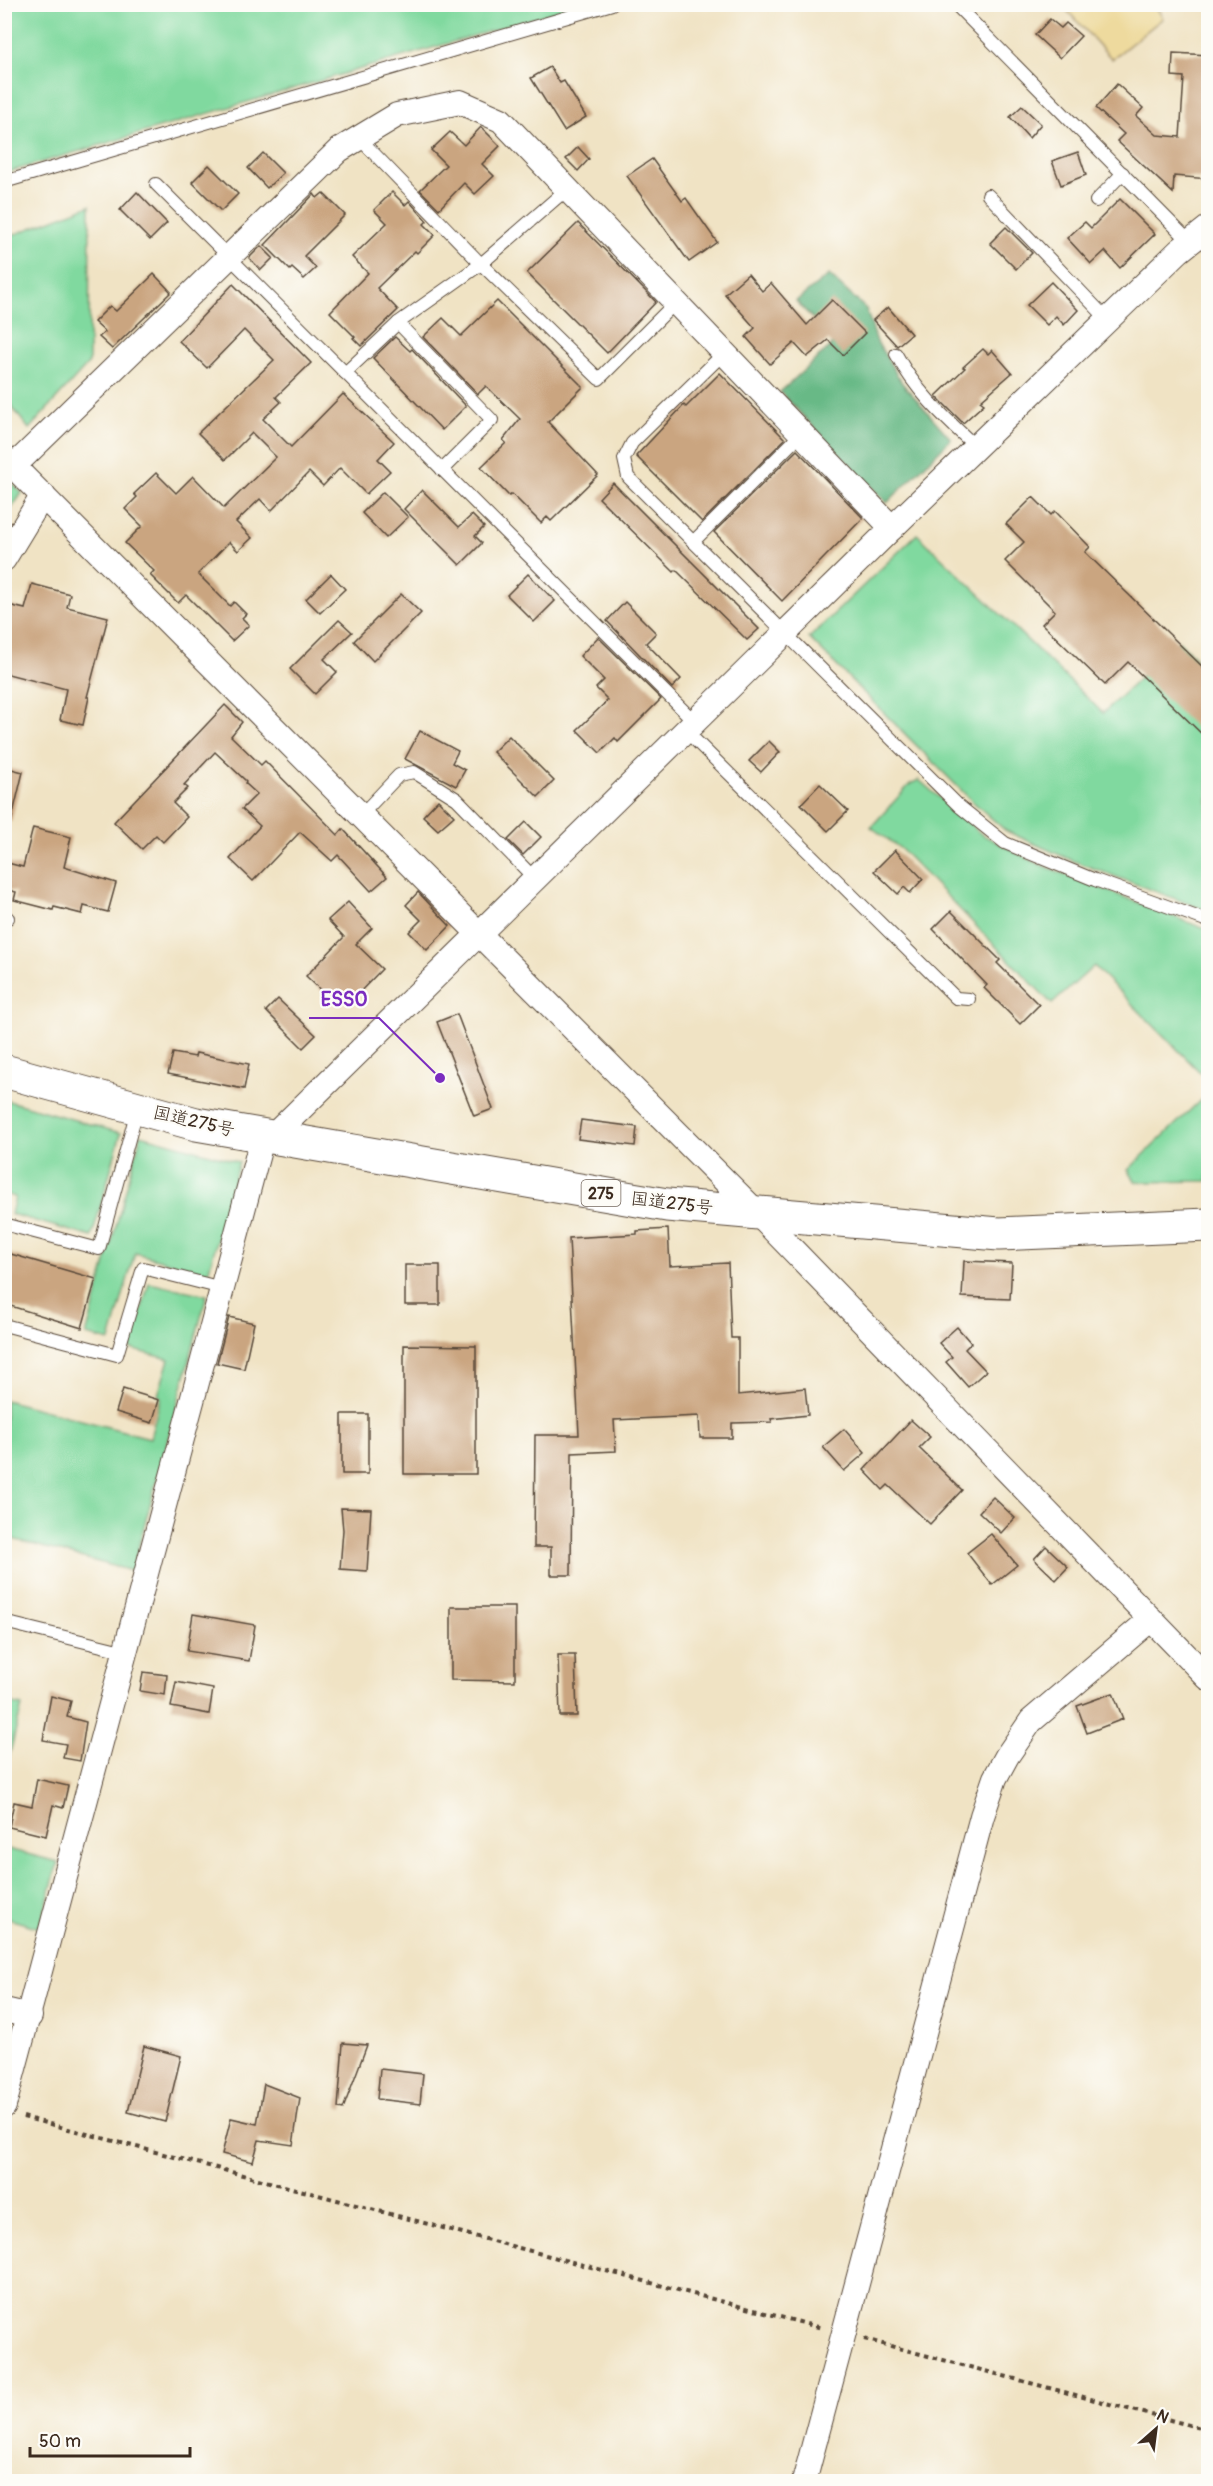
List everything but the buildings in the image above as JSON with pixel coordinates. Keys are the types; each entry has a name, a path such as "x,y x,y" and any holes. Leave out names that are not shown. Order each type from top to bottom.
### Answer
{"highway":[{"name":"国道275号","path":"4,1071 196,1124 667,1205 999,1234 1209,1225"}],"street":[{"path":"892,528 501,120 460,102 397,115 339,150 229,257 9,462 757,1213 1209,1678"},
{"path":"10,2110 30,2016 222,1288 268,1136 479,934 892,528 1199,235"},
{"path":"4,559 43,495"},
{"path":"804,2481 979,1828 995,1778 1031,1721 1151,1619"},
{"path":"4,2010 30,2016"}],"lane":[{"path":"4,182 612,4"},
{"path":"955,4 1123,173 1199,235"},
{"path":"359,138 599,379 676,302"},
{"path":"1096,201 1123,173"},
{"path":"156,184 442,470 956,998 969,999"},
{"path":"345,373 398,323 482,264 567,189"},
{"path":"988,195 1108,320"},
{"path":"398,323 492,420 442,470"},
{"path":"724,353 632,443 624,459 628,477 959,806 1005,843 1095,880 1209,921"},
{"path":"896,354 909,378 927,400 976,447"},
{"path":"693,542 801,434"},
{"path":"361,815 399,775 414,772 457,799 535,879"},
{"path":"4,1224 99,1249 137,1107"},
{"path":"4,1325 117,1355 143,1268 222,1288"},
{"path":"4,1622 126,1652"}],"path":[{"path":"10,2110 1209,2430"}],"green space":[{"path":"5,4 579,4 579,5 5,173"},
{"path":"90,205 89,363 29,429 5,398 5,238"},
{"path":"829,275 866,309 877,342 902,383 951,439 887,503 780,392 835,342 796,301"},
{"path":"5,476 22,493 5,518"},
{"path":"917,534 1103,713 1179,641 1208,671 1208,911 1071,860 1006,831 972,801 809,638"},
{"path":"919,780 981,834 1034,862 1208,930 1208,1080 1094,966 1052,1004 901,849 871,827 910,784"},
{"path":"1208,1093 1208,1181 1136,1182 1128,1170"},
{"path":"5,1100 121,1133 92,1237 11,1214 15,1197 5,1194"},
{"path":"141,1135 239,1162 208,1273 135,1253 110,1341 86,1335"},
{"path":"149,1283 207,1295 132,1571 5,1537 5,1400 150,1438 161,1397 158,1395 169,1359 130,1349"},
{"path":"4,1702 22,1706 5,1772"},
{"path":"4,1848 58,1862 40,1928 5,1918"}],"sand":[{"path":"1062,5 1155,5 1163,18 1112,59"}],"place":[{"name":"ESSO","path":"440,1078"}]}
